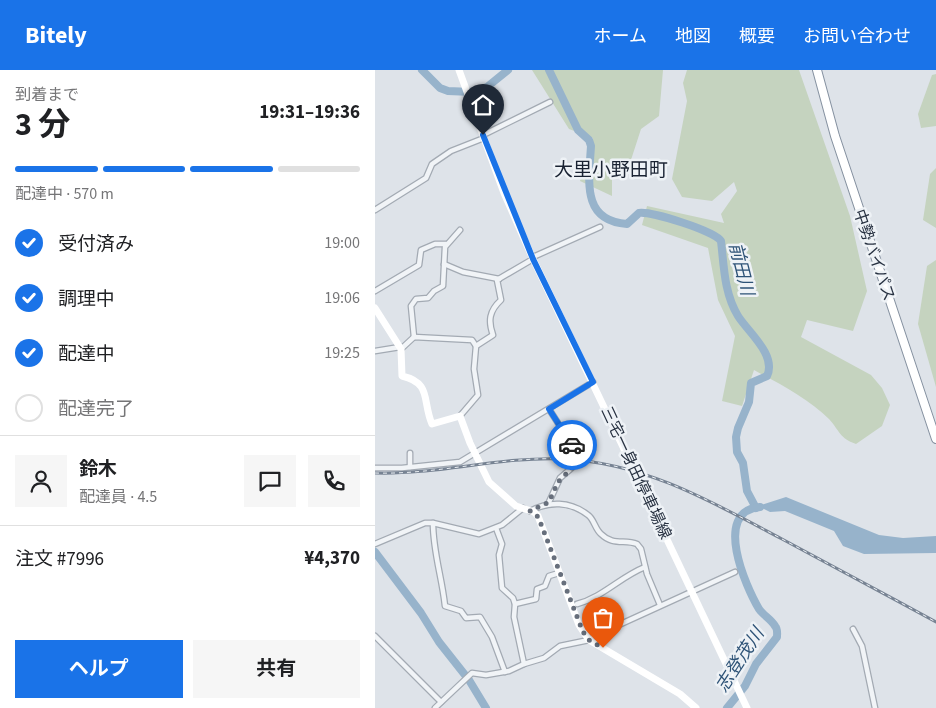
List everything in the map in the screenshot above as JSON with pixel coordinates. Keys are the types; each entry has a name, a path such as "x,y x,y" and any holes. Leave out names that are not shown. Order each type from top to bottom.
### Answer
{"highway":[{"name":"中勢バイパス","path":"817,70 835,136 936,439"}],"main road":[{"name":"三宅一身田停車場線","path":"459,70 483,137 533,258 746,706"},
{"path":"375,308 400,348 401,376 415,380 426,393 432,424 460,416 484,473 492,486 505,497 536,514 579,625 588,639 680,694 696,708"}],"street":[{"path":"375,210 426,178 432,164 451,150 483,137 550,102"},
{"path":"476,346 493,335 489,325 491,310 501,300 496,284 499,278 533,258 600,227"},
{"path":"413,337 411,306 415,299 428,298 434,290 443,286 443,264 447,244 460,230"},
{"path":"375,291 419,265 421,250 438,243 447,244"},
{"path":"443,264 469,274 499,278"},
{"path":"375,351 400,348 413,337 472,340 476,346 474,369 478,395 460,416"},
{"path":"375,468 460,462 593,382"},
{"path":"549,409 579,456 574,466 558,482 549,502"},
{"path":"410,453 410,467"},
{"path":"375,544 423,524 433,523 476,534 496,528 526,510 549,502 559,504 589,515 601,534 608,538 621,544 637,544 641,549 645,567 660,605"},
{"path":"433,523 435,553 441,570 445,606 461,611 466,618 480,617 491,637 505,672"},
{"path":"496,528 502,544 499,555 502,588 513,598 515,604 514,617 524,664"},
{"path":"577,604 598,596 626,576 645,567"},
{"path":"515,604 536,599 537,589 545,586 549,576 559,572"},
{"path":"435,708 462,680 473,672 486,675 505,672 544,658 560,646 588,639 691,590 735,572"},
{"path":"853,629 862,646 875,708"},
{"path":"375,636 441,702"}],"green space":[{"path":"532,70 663,70 659,116 641,129 630,163 612,175 612,196 580,181 593,138 569,129"},
{"path":"687,70 799,70 850,216 867,291 853,331 807,320 801,337 871,375 882,388 890,405 882,426 856,444 843,437 829,419 812,405 754,370 742,406 722,401 735,336 718,300 708,248 642,225 647,206 724,223 721,214 737,191 734,182 712,201 682,197 672,179 687,101 683,83"},
{"path":"936,74 936,126 921,128 918,114 932,75"},
{"path":"936,168 936,228 923,220 930,174"},
{"path":"936,260 936,387 918,324 927,266"}],"water":[{"path":"786,497 879,535 903,538 936,536 936,553 864,554 843,546 834,531 785,511 770,512 758,506"}],"waterway":[{"name":"前田川","path":"422,70 440,88 448,91 472,92 487,87 508,70"},
{"name":"前田川","path":"549,70 578,130 589,140 591,146 589,172 591,197 595,207 602,215 612,221 627,224 639,213 656,215 696,227 721,241 725,279 733,307 760,344 768,360 767,376 751,383 749,402 736,437 737,452 743,463 747,491 756,508"},
{"name":"志登茂川","path":"727,708 745,686 756,664 777,637 776,627 759,609 753,598 741,568 737,551 735,535 738,522 746,512 760,507"},
{"name":"志登茂川","path":"375,552 421,613 439,642 469,680 486,708"}],"railway":[{"path":"375,473 399,473 540,459 594,462 622,468 650,476 704,498 936,622"}],"way so far":[{"path":"572,445 579,456 574,466 560,478 549,502 530,511 536,514 539,519 579,625 589,640 603,648"}],"district":[{"name":"大里小野田町","path":"611,170"}],"route":[{"path":"483,135 504,193 533,259 593,382 549,409 572,445"}]}
